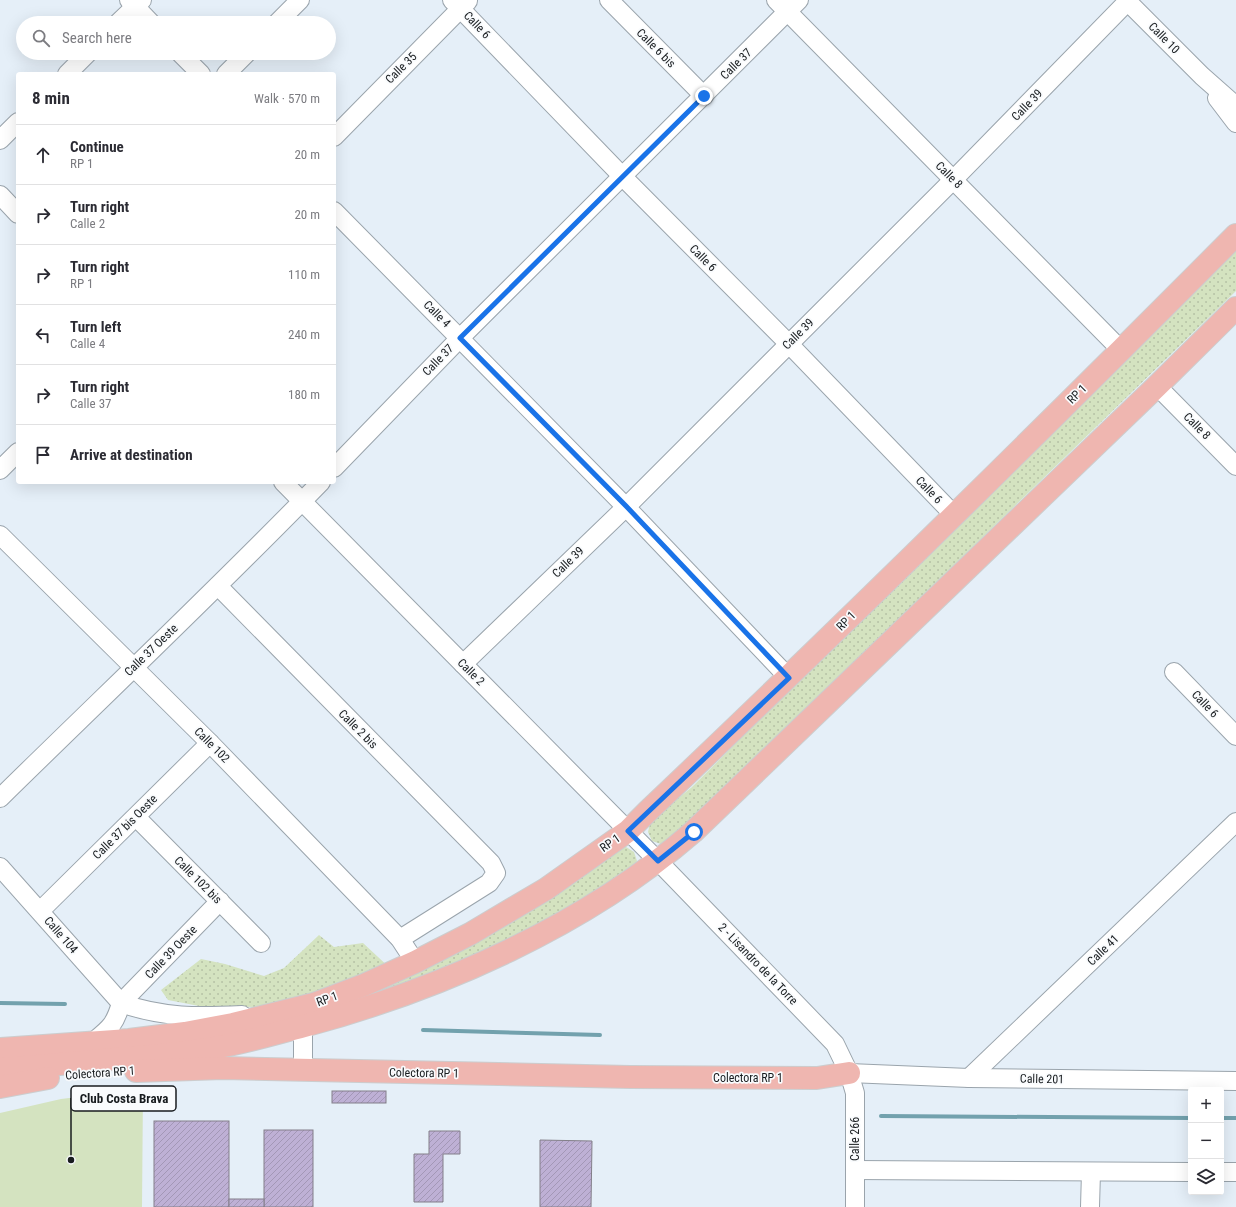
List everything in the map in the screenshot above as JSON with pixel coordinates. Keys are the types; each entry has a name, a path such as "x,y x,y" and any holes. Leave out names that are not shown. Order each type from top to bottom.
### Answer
{"main road":[{"name":"RP 1","path":"0,1069 174,1054 247,1041 314,1004 364,985 416,962 470,934 546,889 628,831 789,678 1236,235"},
{"name":"RP 1","path":"0,1049 185,1033 233,1024 292,1016 343,1015 415,990 486,962 584,910 658,861 694,832 1158,386 1236,308"},
{"name":"Colectora RP 1","path":"0,1086 62,1076 142,1070 224,1068 622,1077 817,1078 849,1073"}],"street":[{"path":"284,16 300,0"},
{"name":"Calle 6 bis","path":"609,0 704,96"},
{"name":"Calle 10","path":"1128,0 1202,76 1236,106"},
{"name":"Calle 39","path":"463,664 626,506 789,344 954,179 1128,0"},
{"path":"124,16 135,2 146,16"},
{"name":"Calle 35","path":"336,135 460,3"},
{"name":"Calle 6","path":"460,3 623,177 789,344 954,515"},
{"name":"Calle 37","path":"336,466 460,338 704,96 788,4"},
{"name":"Calle 8","path":"788,4 954,179 1121,350"},
{"path":"69,72 81,60"},
{"path":"187,60 199,72"},
{"path":"228,72 240,60"},
{"name":"Calle 10","path":"1202,76 1236,123"},
{"path":"0,140 16,124"},
{"path":"0,195 16,212"},
{"name":"Calle 4","path":"336,213 626,506 789,678"},
{"name":"Calle 8","path":"1158,386 1236,466"},
{"path":"0,470 16,454"},
{"name":"Calle 2","path":"285,484 658,861"},
{"path":"302,501 319,484"},
{"name":"Calle 37 Oeste","path":"0,798 218,586 302,501"},
{"name":"Calle 102","path":"0,535 210,743 400,939 416,962"},
{"name":"Calle 2 bis","path":"218,586 491,863 496,873 489,883 400,939"},
{"name":"Calle 6","path":"1174,672 1236,736"},
{"name":"Calle 37 bis Oeste","path":"40,911 210,743"},
{"name":"Calle 102 bis","path":"136,817 261,942"},
{"name":"Calle 41","path":"969,1078 1236,822"},
{"name":"2 - Lisandro de la Torre","path":"658,861 835,1044 849,1073"},
{"name":"Calle 104","path":"0,867 121,1004"},
{"name":"Calle 39 Oeste","path":"121,1004 220,901"},
{"path":"93,1042 112,1027 121,1004 139,1010 175,1016 292,1016 303,1070"},
{"name":"Calle 201","path":"849,1073 969,1078 1236,1081"},
{"name":"Calle 266","path":"849,1073 855,1093 855,1207"},
{"path":"855,1170 1188,1172"},
{"path":"1090,1207 1091,1172"},
{"path":"1224,1172 1236,1172"}],"green space":[{"path":"1236,244 1236,291 670,841 661,844 652,841 648,832 650,823 653,819 692,787"},
{"path":"621,847 626,847 634,852 637,861 635,865 571,908 483,955 335,1010 291,1012"},
{"path":"319,935 334,947 363,943 392,970 310,998 263,1007 199,1006 168,1000 161,990 201,959 225,964 264,976 284,968"},
{"path":"143,1089 142,1207 0,1207 0,1113 61,1099"}],"building":[{"path":"332,1091 386,1091 386,1103 332,1103"},
{"path":"154,1121 229,1121 229,1207 154,1207"},
{"path":"264,1130 313,1130 313,1207 264,1207"},
{"path":"429,1131 460,1131 460,1154 443,1154 443,1202 414,1202 414,1154 429,1154"},
{"path":"540,1140 592,1141 591,1207 540,1207"},
{"path":"229,1199 264,1199 264,1207 229,1207"}],"waterway":[{"path":"0,1003 65,1004"},
{"path":"423,1030 600,1035"},
{"path":"881,1116 1188,1118"},
{"path":"1224,1118 1236,1118"}],"place":[{"name":"Club Costa Brava","path":"71,1160"}],"route":[{"path":"694,832 658,861 628,831 789,678 626,506 460,338 704,96"}]}
